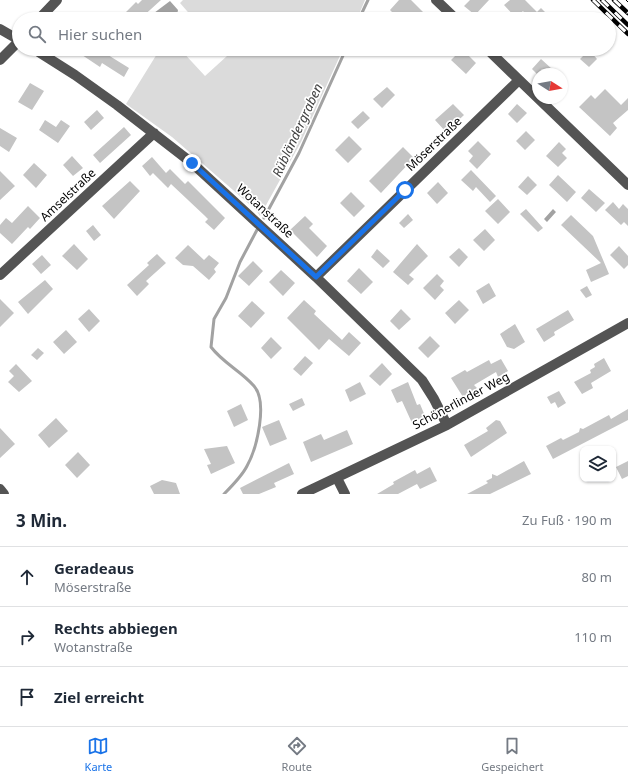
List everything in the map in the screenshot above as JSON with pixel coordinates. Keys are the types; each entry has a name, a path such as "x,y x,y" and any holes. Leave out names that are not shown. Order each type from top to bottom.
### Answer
{"street":[{"path":"46,12 57,0"},
{"path":"436,0 449,12"},
{"path":"0,29 12,36"},
{"path":"0,60 12,47"},
{"name":"Wotanstraße","path":"45,56 83,80 154,133 227,194 316,277 422,380 434,398 447,425"},
{"path":"494,56 628,185"},
{"name":"Möserstraße","path":"316,277 519,80"},
{"name":"Amselstraße","path":"0,275 154,133"},
{"name":"Schönerlinder Weg","path":"302,494 447,425 628,323"},
{"path":"337,478 345,494"},
{"path":"0,489 4,494"}],"shaded area":[{"path":"183,0 365,0 360,12 188,12 180,3"},
{"path":"170,1 178,10 178,12 155,12"},
{"path":"156,56 186,56 205,76 227,56 340,56 301,142 260,216 256,210 172,137 126,104"},
{"path":"553,209 556,212 547,222 544,219"}],"building":[{"path":"142,0 161,0 148,12 126,12 136,2 138,4"},
{"path":"399,0 411,0 423,12 392,12 390,10"},
{"path":"470,0 489,0 478,12 471,12 464,6"},
{"path":"510,0 525,0 537,12 510,12 504,5"},
{"path":"541,8 545,12 537,12"},
{"path":"84,56 110,56 129,68 124,77 102,63 100,67"},
{"path":"455,56 469,56 476,63 466,74 451,60"},
{"path":"583,56 594,56 597,59 589,67 580,59"},
{"path":"541,59 551,68 533,68"},
{"path":"30,83 44,91 32,110 18,102"},
{"path":"387,87 395,95 382,108 373,99"},
{"path":"605,89 621,105 628,98 628,110 613,123 617,128 610,136 579,107 591,95 595,99"},
{"path":"453,104 464,115 446,132 435,120"},
{"path":"517,104 527,113 517,123 508,114"},
{"path":"97,110 104,118 91,130 84,122"},
{"path":"363,111 370,118 358,129 351,122"},
{"path":"45,120 56,127 61,120 70,126 58,143 39,130"},
{"path":"124,127 131,135 100,163 93,155"},
{"path":"0,128 17,138 9,152 0,146"},
{"path":"526,131 535,140 525,150 516,141"},
{"path":"349,136 362,149 348,163 335,150"},
{"path":"478,141 491,154 477,169 469,161 473,156 468,151"},
{"path":"559,142 566,149 562,153 567,158 558,167 546,156"},
{"path":"403,147 414,158 381,193 369,181"},
{"path":"72,156 83,168 73,176 63,165"},
{"path":"152,157 166,173 170,169 185,184 188,181 225,218 214,230 205,222 208,219 171,184 168,188 153,173 150,176 142,166"},
{"path":"34,163 47,175 36,188 23,175"},
{"path":"471,170 496,196 490,202 476,187 473,191 461,180"},
{"path":"0,171 15,186 0,200"},
{"path":"558,175 576,192 567,202 549,185"},
{"path":"528,176 537,185 527,195 518,187"},
{"path":"130,181 140,191 114,219 102,206"},
{"path":"438,182 448,193 437,204 427,193"},
{"path":"589,189 605,203 596,212 581,198"},
{"path":"351,192 365,206 354,217 340,203"},
{"path":"498,199 510,212 498,224 485,211"},
{"path":"613,202 619,209 623,204 628,209 628,226 624,222 621,225 605,210"},
{"path":"28,206 40,218 30,229 28,227 12,244 0,233 0,225 6,218 12,223"},
{"path":"526,209 543,228 538,232 520,214"},
{"path":"408,214 413,220 404,228 399,223"},
{"path":"571,215 593,236 609,274 591,282 586,270 601,263 561,225"},
{"path":"305,216 313,224 309,228 327,246 317,257 290,230"},
{"path":"93,225 101,235 94,241 86,231"},
{"path":"485,229 495,240 484,251 473,240"},
{"path":"74,244 88,259 77,270 62,256"},
{"path":"417,244 428,256 409,275 414,279 408,285 393,272"},
{"path":"188,245 204,260 209,255 219,263 214,269 216,272 209,280 193,266 183,265 175,258"},
{"path":"619,246 628,256 628,265 624,269 610,255"},
{"path":"459,248 468,257 459,267 449,257"},
{"path":"377,249 390,261 383,268 371,257"},
{"path":"157,254 166,263 146,281 149,284 137,296 127,285 149,265 147,263"},
{"path":"42,255 51,265 41,274 32,264"},
{"path":"253,261 263,271 249,286 238,276"},
{"path":"359,268 373,282 361,294 347,281"},
{"path":"281,270 295,283 283,296 269,282"},
{"path":"437,274 444,281 440,286 444,290 435,300 423,288"},
{"path":"45,280 53,289 28,314 18,302"},
{"path":"489,283 496,296 483,304 476,291"},
{"path":"587,286 592,295 586,298 580,290"},
{"path":"0,299 14,313 0,327"},
{"path":"304,300 316,311 314,314 342,340 349,332 361,343 349,356 329,339 319,350 287,318"},
{"path":"459,300 469,310 455,324 445,313"},
{"path":"252,301 265,313 251,328 238,316"},
{"path":"89,309 100,321 89,332 78,319"},
{"path":"401,309 411,319 399,330 390,321"},
{"path":"568,310 574,320 554,332 555,335 544,342 536,329"},
{"path":"515,324 525,342 514,349 507,347 500,334"},
{"path":"66,330 77,342 64,354 53,342"},
{"path":"430,336 440,346 428,358 418,348"},
{"path":"271,337 282,348 271,359 261,348"},
{"path":"38,348 44,353 37,360 31,355"},
{"path":"305,356 313,363 301,376 293,369"},
{"path":"604,358 611,371 591,383 593,388 582,394 574,382 591,373 590,370 595,367 594,364"},
{"path":"501,359 508,371 498,377 496,372 474,385 477,388 463,397 451,378 465,370 467,372 489,360 491,364"},
{"path":"382,363 392,374 380,386 369,376"},
{"path":"16,364 32,381 19,392 8,382 14,376 9,371"},
{"path":"360,382 366,394 350,402 345,390"},
{"path":"408,382 417,405 420,404 425,416 412,423 402,401 397,403 391,390"},
{"path":"559,391 566,403 558,408 555,402 551,404 547,397"},
{"path":"302,398 305,405 293,411 289,404"},
{"path":"241,404 248,420 234,427 227,411"},
{"path":"628,409 628,420 553,459 546,446 561,438 563,440 579,432 580,428 583,429 609,415 611,419"},
{"path":"56,418 68,431 49,448 38,435"},
{"path":"279,420 287,439 270,446 262,427"},
{"path":"496,420 500,421 507,433 471,457 464,445 488,431 486,428"},
{"path":"0,428 15,444 0,458"},
{"path":"347,430 353,444 311,462 303,442 321,434 324,440"},
{"path":"227,446 235,463 211,474 207,465 211,464 204,449"},
{"path":"78,452 90,465 77,478 65,465"},
{"path":"524,461 531,474 490,494 467,494 488,483 486,481 492,478 492,474 497,476"},
{"path":"628,461 628,476 622,479 616,467"},
{"path":"289,463 294,474 274,483 276,487 259,494 243,494 240,488"},
{"path":"430,467 437,481 420,489 417,484 398,494 377,494 394,484 393,482 415,470 417,474"},
{"path":"162,480 176,483 180,494 154,494 150,486"}],"waterway":[{"name":"Rübländergraben","path":"362,12 368,0"},
{"name":"Rübländergraben","path":"264,218 299,153 343,56"},
{"name":"Rübländergraben","path":"224,494 242,473 251,458 260,425 261,414 258,393 254,386 221,358 211,347 214,319 226,298 240,262 258,228"}],"railway":[{"path":"593,0 605,12"},
{"path":"602,0 614,12"},
{"path":"614,0 628,13"},
{"path":"616,13 628,25"},
{"path":"616,22 628,34"}],"route":[{"path":"192,163 316,277 405,190"}]}
